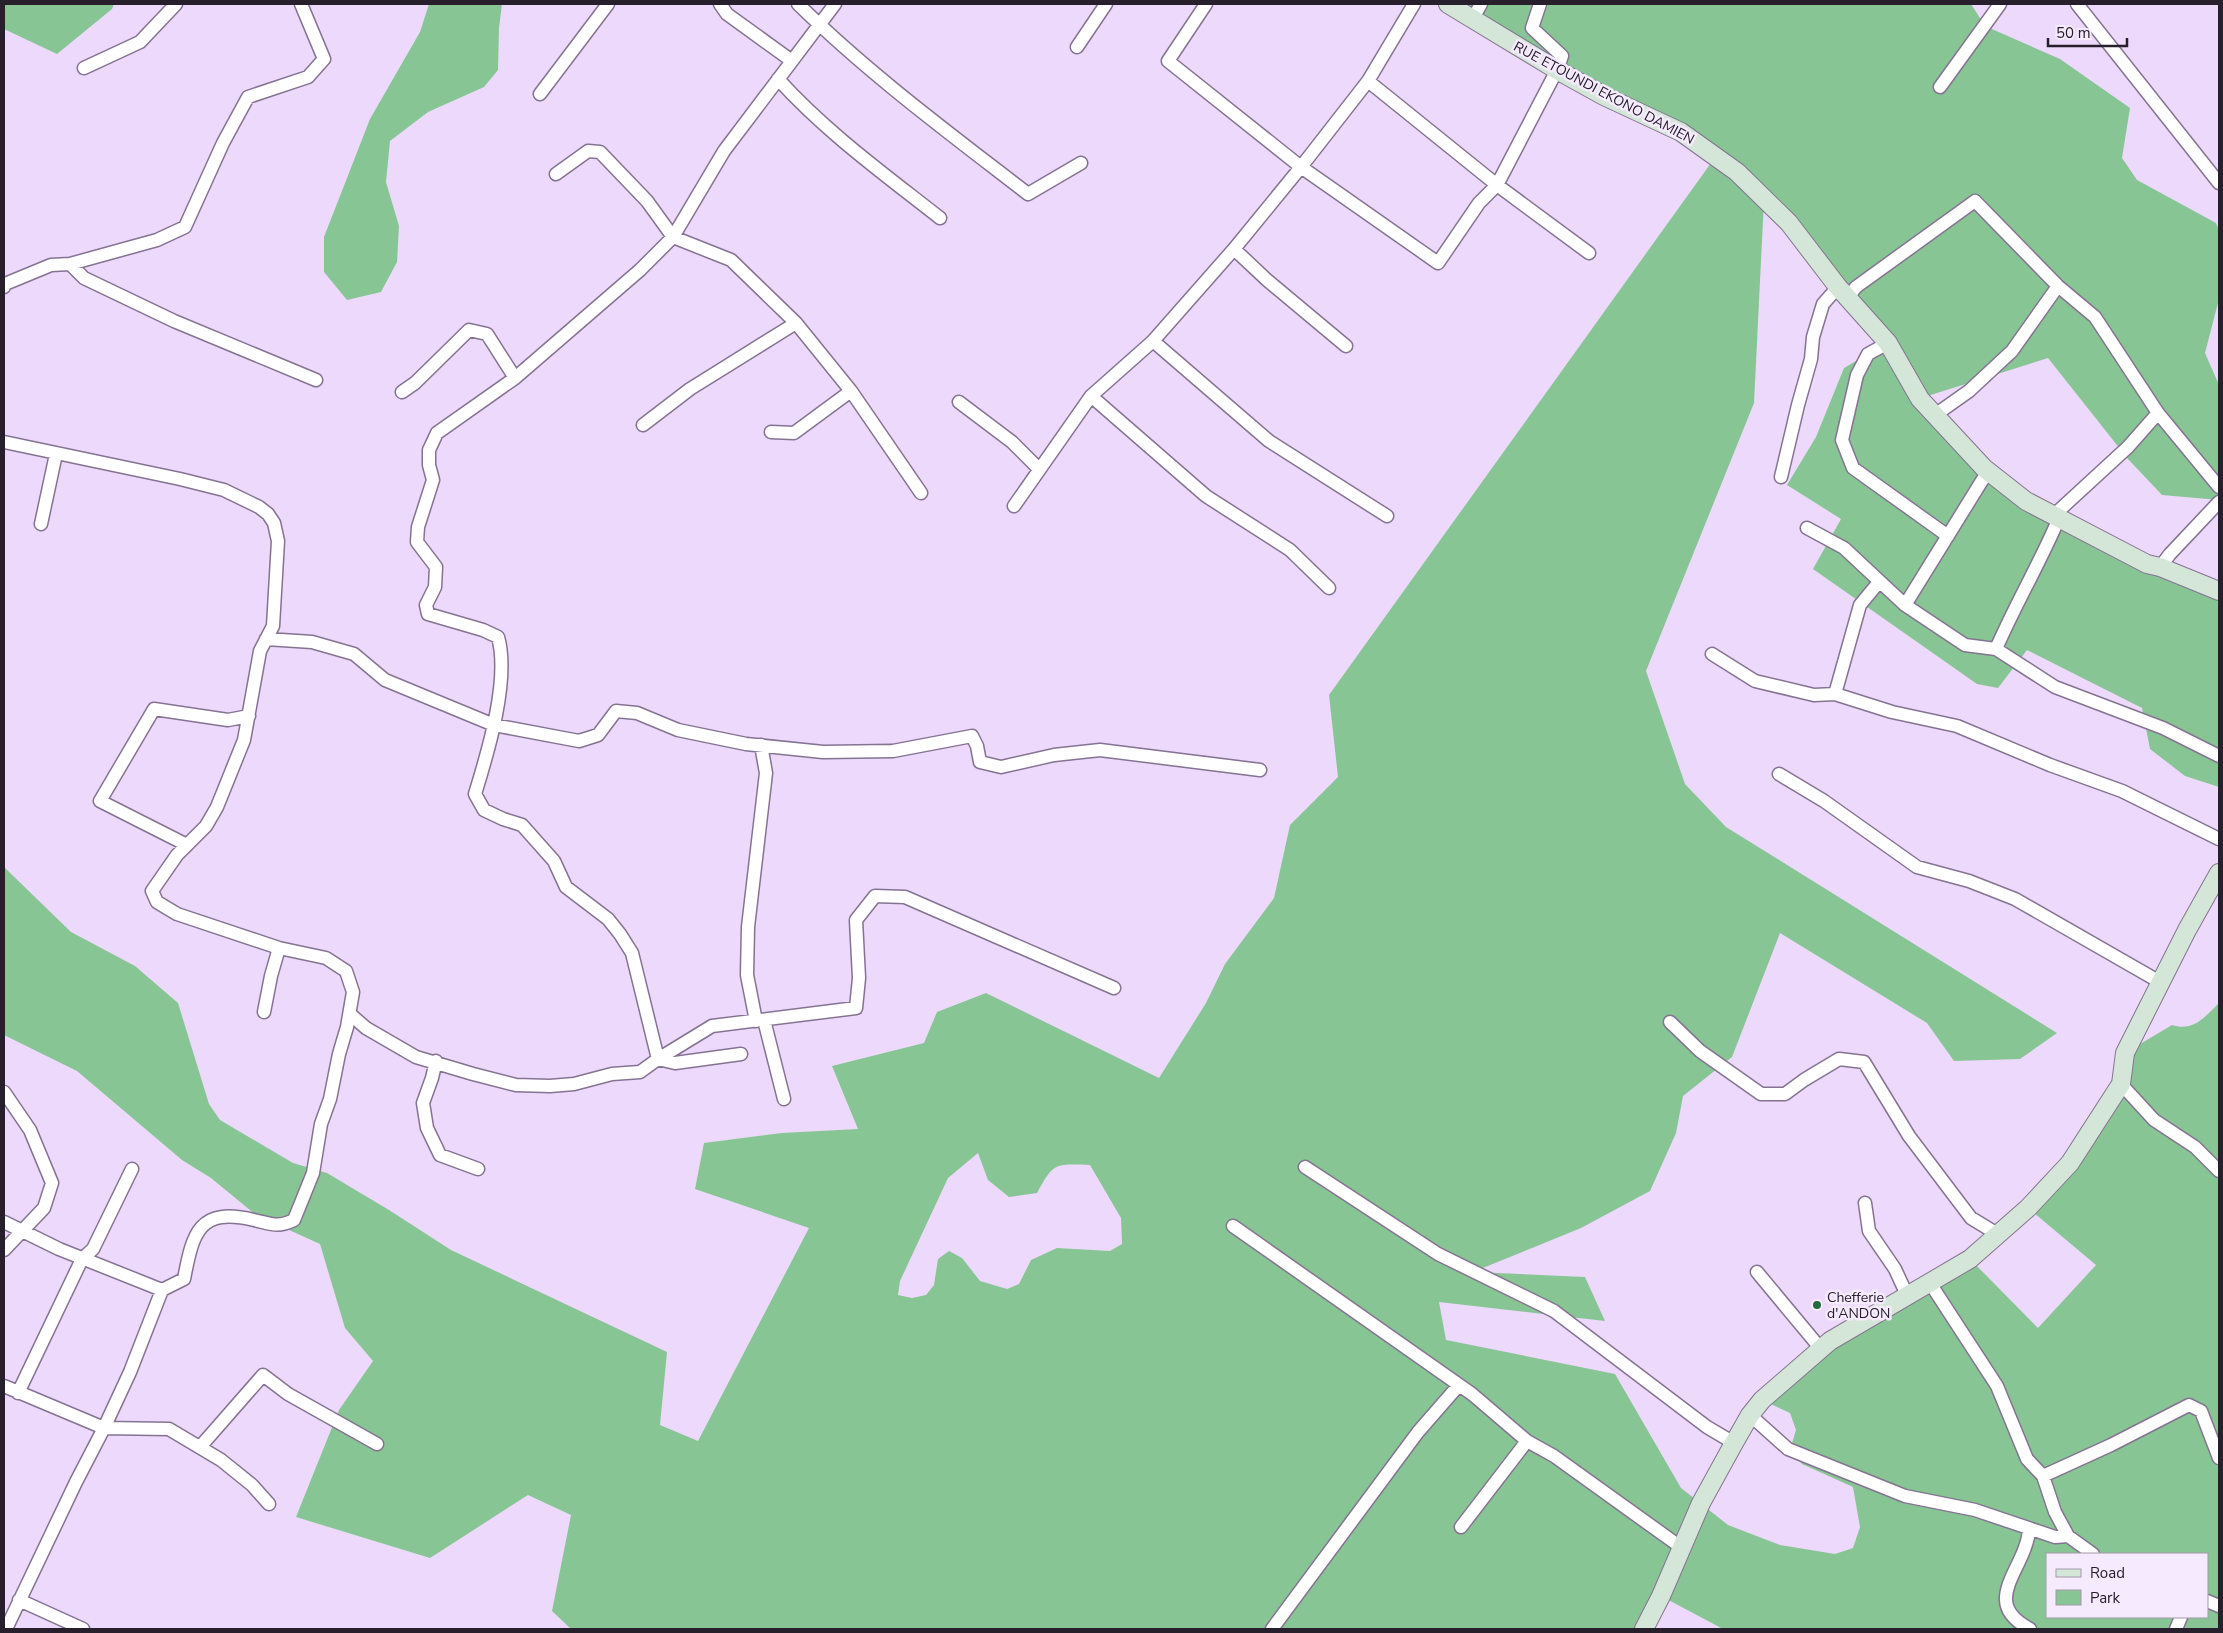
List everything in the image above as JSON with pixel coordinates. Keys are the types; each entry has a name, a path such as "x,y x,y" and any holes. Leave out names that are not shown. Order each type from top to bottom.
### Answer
{"street":[{"path":"84,68 140,42 176,4"},
{"path":"4,287 5,284 51,266 70,264 157,240 185,227 223,143 248,97 308,77 324,59 300,4"},
{"path":"540,94 608,4"},
{"path":"720,4 727,14 792,61"},
{"path":"798,4 819,25 924,114 1028,194 1081,163"},
{"path":"658,1059 632,953 620,934 608,919 566,887 554,862 522,825 503,820 484,810 475,794 494,725 503,654 498,637 483,630 428,614 426,605 435,587 436,567 418,542 418,527 433,480 428,450 437,433 515,378 640,270 673,237 724,151 836,4"},
{"path":"1078,47 1106,4"},
{"path":"1206,4 1168,61 1301,167 1438,263 1479,203 1497,185 1557,70 1562,56 1532,28 1540,4"},
{"path":"1014,506 1091,396 1153,341 1234,249 1301,167 1368,82 1414,4"},
{"name":"RUE ETOUNDI EKONO DAMIEN","path":"1448,4 1472,20 1604,96 1681,132 1737,172 1788,223 1843,292 1888,343 1920,399 1988,471 2026,501 2147,564 2160,567 2219,591"},
{"path":"1472,20 1481,4"},
{"path":"1940,86 2000,4"},
{"path":"2077,4 2219,183"},
{"path":"778,79 801,104 847,145 940,218"},
{"path":"1368,82 1417,119 1497,185 1589,253"},
{"path":"556,174 588,151 600,152 647,201 673,237 731,260 796,323 851,391 920,493"},
{"path":"1782,478 1798,404 1811,359 1813,338 1823,304 1843,292 1856,287 1975,201 2058,286 2095,317 2158,414 2219,487"},
{"path":"1234,249 1289,300 1346,346"},
{"path":"70,264 84,278 174,321 316,380"},
{"path":"1935,415 1969,391 2012,351 2058,286"},
{"path":"643,425 690,389 796,323"},
{"path":"402,392 415,383 469,330 487,334 515,378"},
{"path":"1153,341 1269,440 1387,516"},
{"path":"1888,343 1868,354 1857,375 1842,440 1853,468 1948,536"},
{"path":"771,432 794,433 851,391"},
{"path":"1091,396 1206,496 1290,550 1329,588"},
{"path":"959,402 1012,442 1039,468"},
{"path":"1996,649 2044,552 2056,517 2128,447 2158,414"},
{"path":"4,442 224,490 259,507 268,514 274,523 278,541 273,626 260,651 244,740 217,807 206,826 178,855 152,892 157,902 177,914 279,948 326,958 346,971 353,992 350,1014 339,1054 330,1099 321,1124 313,1174 294,1220 281,1226 250,1219 219,1216 205,1222 191,1244 184,1279 162,1290 130,1372 6,1629"},
{"path":"41,524 56,454"},
{"path":"1905,605 1988,471"},
{"path":"2160,567 2219,502"},
{"path":"1807,528 1844,548 1905,605 1965,645 1996,649 2055,687 2163,728 2219,756"},
{"path":"1835,694 1860,605 1879,582"},
{"path":"266,639 312,642 354,654 385,680 494,725 579,741 598,735 616,711 637,713 678,730 762,746 823,752 893,751 972,736 977,746 980,762 1001,767 1054,755 1100,750 1260,770"},
{"path":"1712,654 1755,682 1814,695 1835,694 1892,712 1957,726 2050,765 2122,791 2219,839"},
{"path":"187,845 100,801 154,709 228,720 249,716"},
{"path":"762,746 766,773 748,927 747,975 784,1099"},
{"path":"1779,774 1824,801 1917,867 1969,881 2014,900 2160,982"},
{"path":"1644,1629 1701,1503 1750,1415 1762,1400 1830,1341 1970,1259 2042,1195 2070,1162 2121,1084 2125,1053 2187,930 2219,873"},
{"path":"350,1014 366,1028 416,1057 516,1085 550,1086 574,1084 612,1074 640,1072 712,1026 856,1008 859,978 856,920 875,896 905,897 1114,988"},
{"path":"264,1012 279,948"},
{"path":"1670,1022 1700,1051 1761,1094 1785,1094 1839,1059 1864,1062 1909,1136 1970,1218 1999,1235"},
{"path":"344,1039 366,1028"},
{"path":"658,1059 675,1063 741,1054"},
{"path":"436,1062 423,1103 428,1128 440,1155 478,1168"},
{"path":"2121,1084 2154,1120 2195,1147 2219,1171"},
{"path":"4,1092 30,1130 52,1183 44,1208 4,1250"},
{"path":"1305,1166 1438,1254 1554,1311 1707,1427 1734,1443"},
{"path":"18,1393 82,1259 93,1249 132,1169"},
{"path":"1865,1203 1870,1231 1895,1269 1907,1295"},
{"path":"4,1222 82,1259 162,1290"},
{"path":"1233,1226 1458,1385 1527,1441 1554,1456 1682,1548"},
{"path":"1757,1272 1821,1349"},
{"path":"1930,1283 1998,1386 2027,1459 2043,1476 2055,1512 2068,1536 2092,1553"},
{"path":"200,1447 262,1375 288,1394 377,1444"},
{"path":"1272,1629 1418,1432 1458,1385"},
{"path":"4,1386 104,1428 169,1429 221,1460 252,1485 269,1504"},
{"path":"2043,1476 2189,1405 2201,1411 2219,1458"},
{"path":"1750,1415 1788,1449 1905,1496 1975,1510 2029,1530 2055,1537 2068,1536"},
{"path":"1461,1526 1527,1441"},
{"path":"2029,1530 2028,1544 2010,1580 2005,1601 2009,1614 2030,1629"},
{"path":"19,1600 83,1629"}],"green space":[{"path":"4,4 114,4 112,9 57,54 4,29"},
{"path":"429,4 502,4 499,28 498,70 484,87 428,112 390,141 386,182 399,226 397,262 381,292 347,300 324,272 324,237 370,119 420,32"},
{"path":"1448,4 1971,4 1985,26 2060,59 2130,108 2122,158 2137,180 2216,223 2219,230 2219,299 2205,353 2219,385 2219,500 2162,495 2128,459 2048,358 1921,398 2026,501 2219,592 2219,787 2185,776 2150,749 2142,708 2027,650 1998,688 1977,684 1813,569 1841,519 1787,485 1816,437 1844,368 1887,343 1764,200 1754,403 1646,671 1685,784 1726,827 2057,1033 2020,1059 1954,1061 1927,1023 1780,933 1732,1057 1683,1096 1676,1133 1650,1191 1581,1228 1473,1272 1585,1277 1605,1321 1439,1302 1446,1340 1615,1374 1681,1488 1728,1525 1780,1545 1835,1554 1853,1548 1860,1527 1853,1487 1802,1464 1790,1450 1796,1430 1790,1413 1762,1400 1830,1341 1970,1259 2038,1328 2096,1265 2028,1208 2093,1128 2125,1053 2172,1025 2179,1027 2198,1022 2219,1003 2219,1629 1723,1629 1661,1596 1644,1629 571,1629 552,1611 571,1515 528,1495 430,1558 296,1517 339,1410 373,1361 345,1328 320,1244 256,1215 211,1178 182,1160 77,1071 4,1035 4,867 71,932 135,966 178,1003 209,1104 220,1120 293,1163 327,1173 451,1250 667,1352 660,1425 698,1441 809,1228 695,1189 704,1143 782,1133 858,1129 832,1066 924,1043 937,1012 986,993 1159,1078 1206,1003 1225,964 1274,898 1290,825 1338,777 1329,695 1716,156","holes":["978,1153 988,1180 1009,1197 1037,1193 1048,1175 1057,1167 1062,1165 1090,1165 1121,1218 1122,1244 1110,1251 1057,1248 1031,1260 1019,1284 1007,1289 980,1281 962,1258 949,1251 938,1259 934,1285 926,1295 912,1298 898,1295 900,1281 948,1178"]}],"place":[{"name":"Chefferie d'ANDON","path":"1817,1305"}]}
